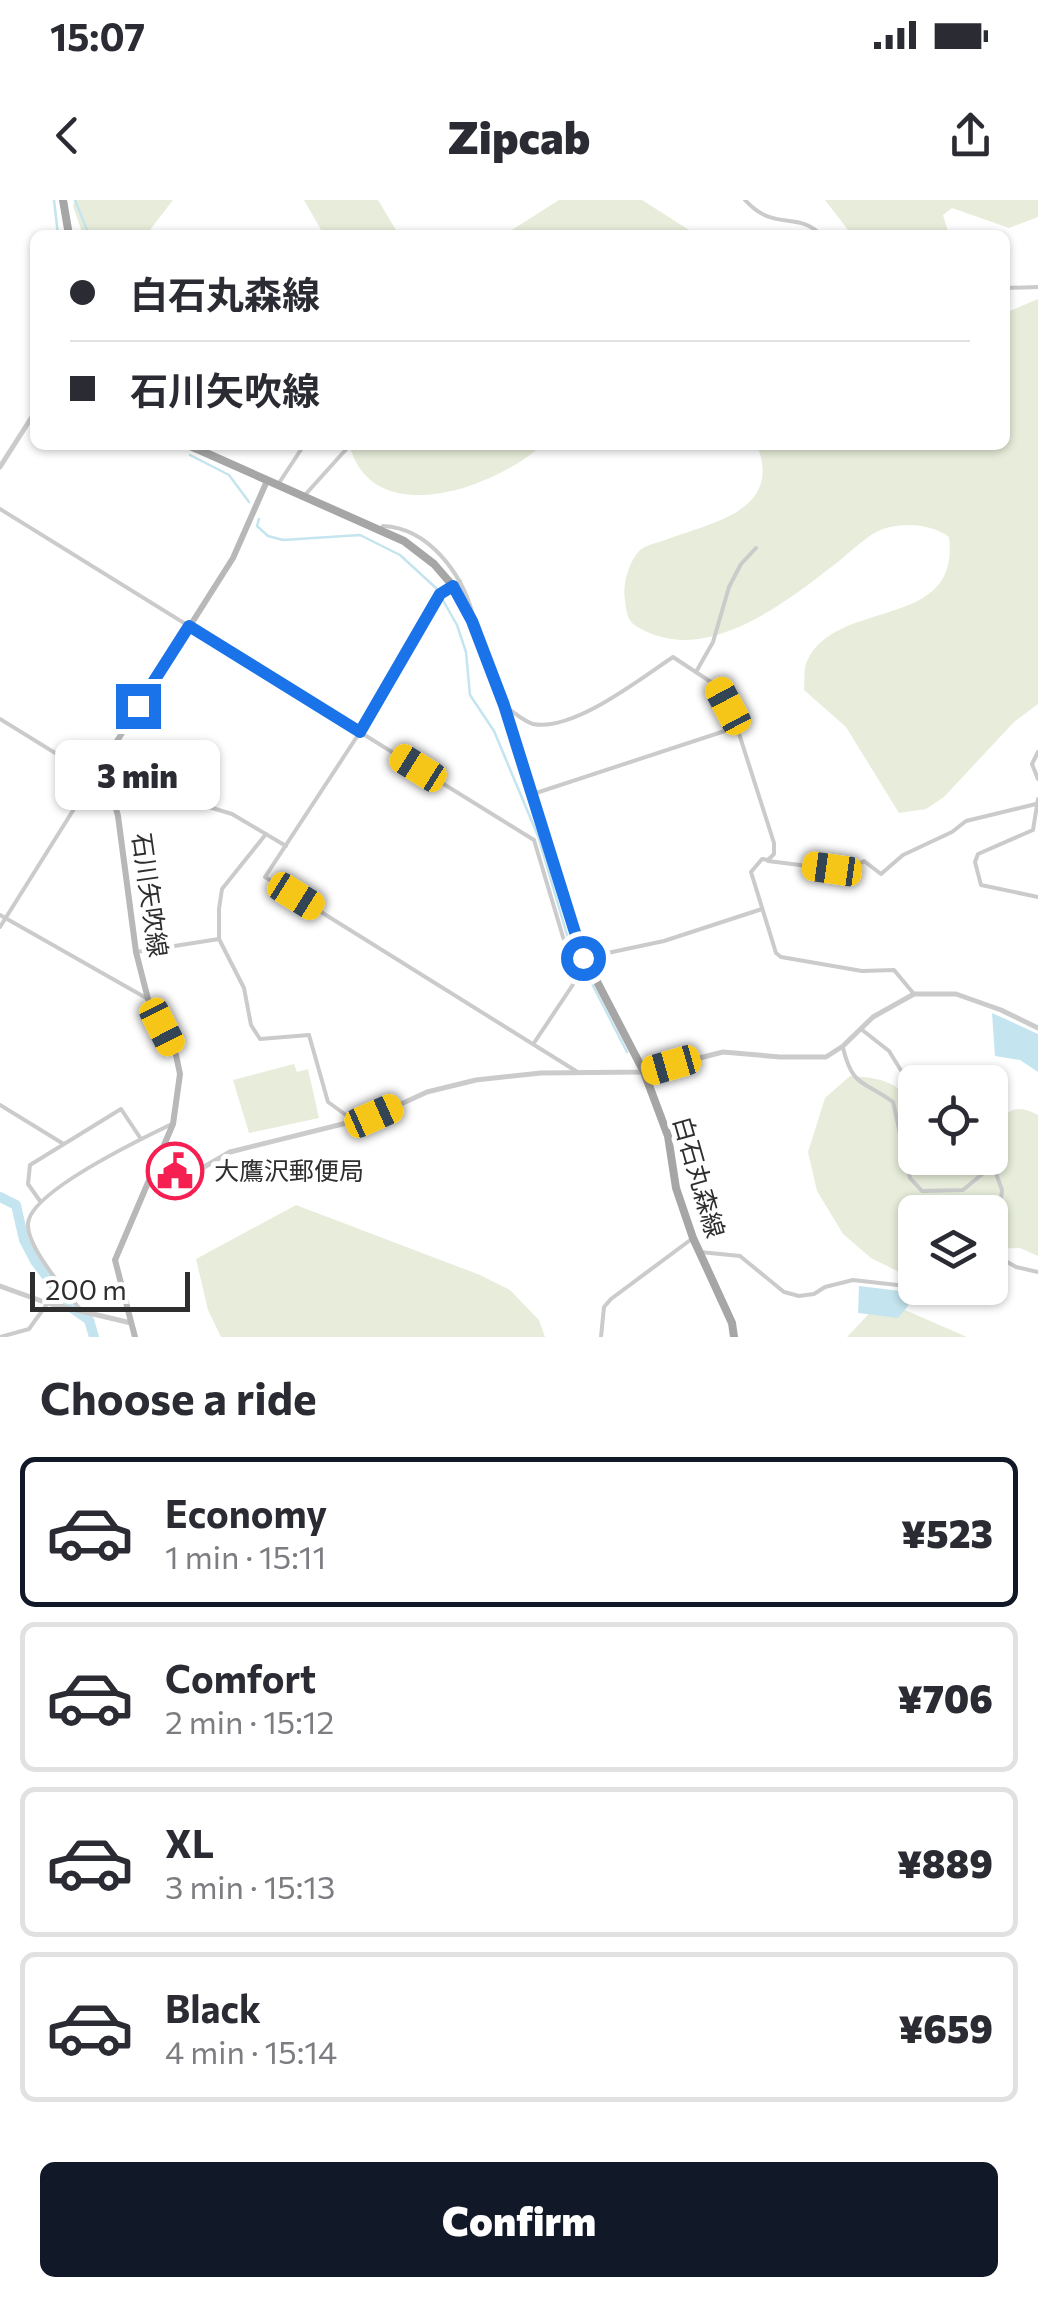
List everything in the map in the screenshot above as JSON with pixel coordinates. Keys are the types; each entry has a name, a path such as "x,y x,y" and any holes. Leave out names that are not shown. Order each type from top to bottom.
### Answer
{"main road":[{"path":"63,200 72,230"},
{"name":"白石丸森線","path":"202,450 381,529 417,549 456,584 504,705 583,958 644,1072 668,1136 676,1188 693,1238 732,1323 734,1337"},
{"path":"107,776 110,752 233,558 267,480"},
{"name":"石川矢吹線","path":"107,776 118,816 136,952 148,999 176,1054 180,1074 173,1124 115,1260 135,1337"}],"street":[{"path":"744,200 773,221 799,222 816,230"},
{"path":"1010,287 1038,287"},
{"path":"0,467 30,420"},
{"path":"278,485 301,450"},
{"path":"304,496 345,450"},
{"path":"0,509 534,840 563,937 580,974 534,1043"},
{"path":"696,672 713,642 730,586 756,548"},
{"path":"456,584 441,593 360,732 265,878 580,1074"},
{"path":"504,705 528,723 556,724 575,718 673,657 717,686 737,727 774,843 774,854 768,860 762,859"},
{"path":"0,719 94,777 107,776 232,814 286,846"},
{"path":"532,794 737,727"},
{"path":"1038,752 1032,764 1038,779"},
{"path":"0,927 3,916 94,777"},
{"path":"762,859 848,871 864,860 881,874 904,855 966,821 1037,801 1033,830 978,854 975,862 980,885 1038,896"},
{"path":"266,834 222,889 219,939 244,988 251,1025 260,1039 309,1035 328,1102 350,1122"},
{"path":"762,859 751,872 779,956 846,968 894,970 914,994"},
{"path":"583,958 664,940 762,909"},
{"path":"3,916 148,999"},
{"path":"136,952 219,939"},
{"path":"148,1184 178,1182 230,1152 374,1116 427,1092 476,1080 541,1073 644,1072 723,1052 826,1057 886,1008 914,994 956,994 1038,1028"},
{"path":"861,1030 889,1051 898,1066"},
{"path":"843,1046 848,1070 856,1080 893,1102 898,1124"},
{"path":"0,1105 62,1143"},
{"path":"40,1201 28,1184 30,1165 62,1143 121,1109 141,1139"},
{"path":"80,1309 30,1237 30,1216 40,1201 75,1176 173,1124"},
{"path":"909,1175 922,1192 963,1190 981,1175"},
{"path":"601,1337 604,1306 693,1238"},
{"path":"700,1252 740,1256 784,1292 800,1296 853,1280 898,1285"},
{"path":"1008,1262 1038,1272"},
{"path":"0,1286 49,1304 132,1323"},
{"path":"0,1337 30,1329 49,1304"}],"green space":[{"path":"75,200 173,200 150,230 81,230 73,206"},
{"path":"304,200 378,200 396,230 321,230"},
{"path":"559,200 642,200 689,230 512,230"},
{"path":"825,200 1038,200 1038,217 1009,228 952,208 943,215 948,230 848,230"},
{"path":"1038,299 1038,704 1014,722 944,797 926,809 899,813 846,727 804,690 805,666 823,640 845,627 918,601 936,587 948,567 949,537 917,526 883,529 766,613 714,636 688,640 662,637 633,624 625,604 627,574 643,548 723,519 752,499 761,485 763,467 758,450 1010,450 1010,311"},
{"path":"351,450 535,450 497,474 440,493 411,495 386,489 365,475"},
{"path":"294,1064 297,1072 308,1069 319,1118 249,1133 233,1080"},
{"path":"850,1076 871,1078 898,1088 898,1175 1008,1175 1008,1113 1022,1109 1038,1115 1038,1256 1020,1248 1008,1248 1008,1195 898,1195 898,1272 871,1258 843,1234 817,1191 808,1152 825,1098"},
{"path":"296,1205 510,1290 539,1320 545,1337 221,1337 208,1310 196,1259"},
{"path":"882,1300 967,1337 847,1337"}],"water":[{"path":"992,1013 1038,1034 1038,1072 1020,1060 995,1056"},
{"path":"859,1286 898,1291 898,1305 908,1305 898,1318 858,1313"}],"waterway":[{"path":"54,200 57,230"},
{"path":"75,200 87,230"},
{"path":"190,455 229,475 249,502"},
{"path":"259,519 257,526 268,536 283,540 360,535 400,555 436,588 457,625 466,652 470,695 494,731 538,836 567,935 627,1052"},
{"path":"0,1197 16,1205 24,1240 35,1261 69,1306 89,1320 94,1337"}],"place":[{"name":"大鷹沢郵便局","path":"175,1171"}],"route":[{"path":"138,706 189,626 360,732 440,594 453,586 472,621 504,705 583,958"}]}
